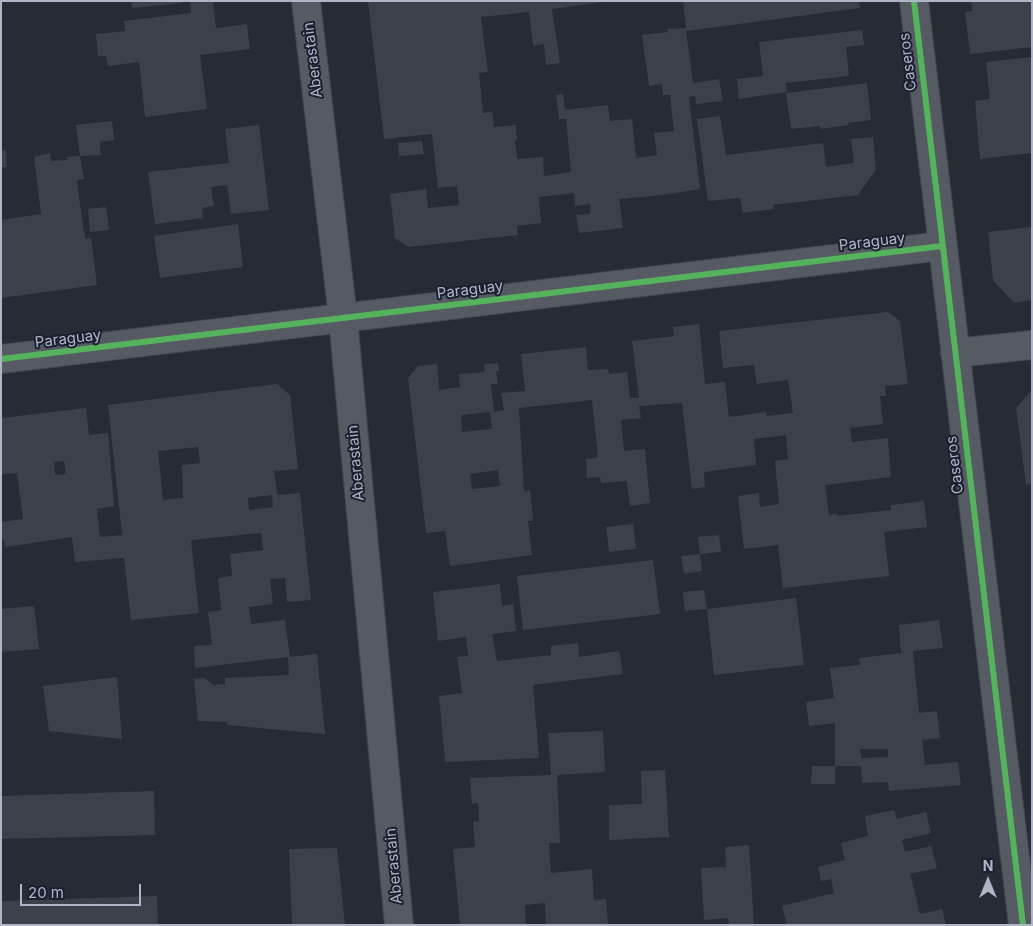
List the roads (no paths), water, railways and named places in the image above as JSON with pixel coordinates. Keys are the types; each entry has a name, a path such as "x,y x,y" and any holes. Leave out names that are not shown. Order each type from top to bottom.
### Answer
{"street":[{"name":"Aberastain","path":"306,1 343,318 399,925"},
{"name":"Caseros","path":"914,1 1023,925"},
{"name":"Paraguay","path":"1,359 942,246"},
{"path":"955,354 1032,345"}]}
